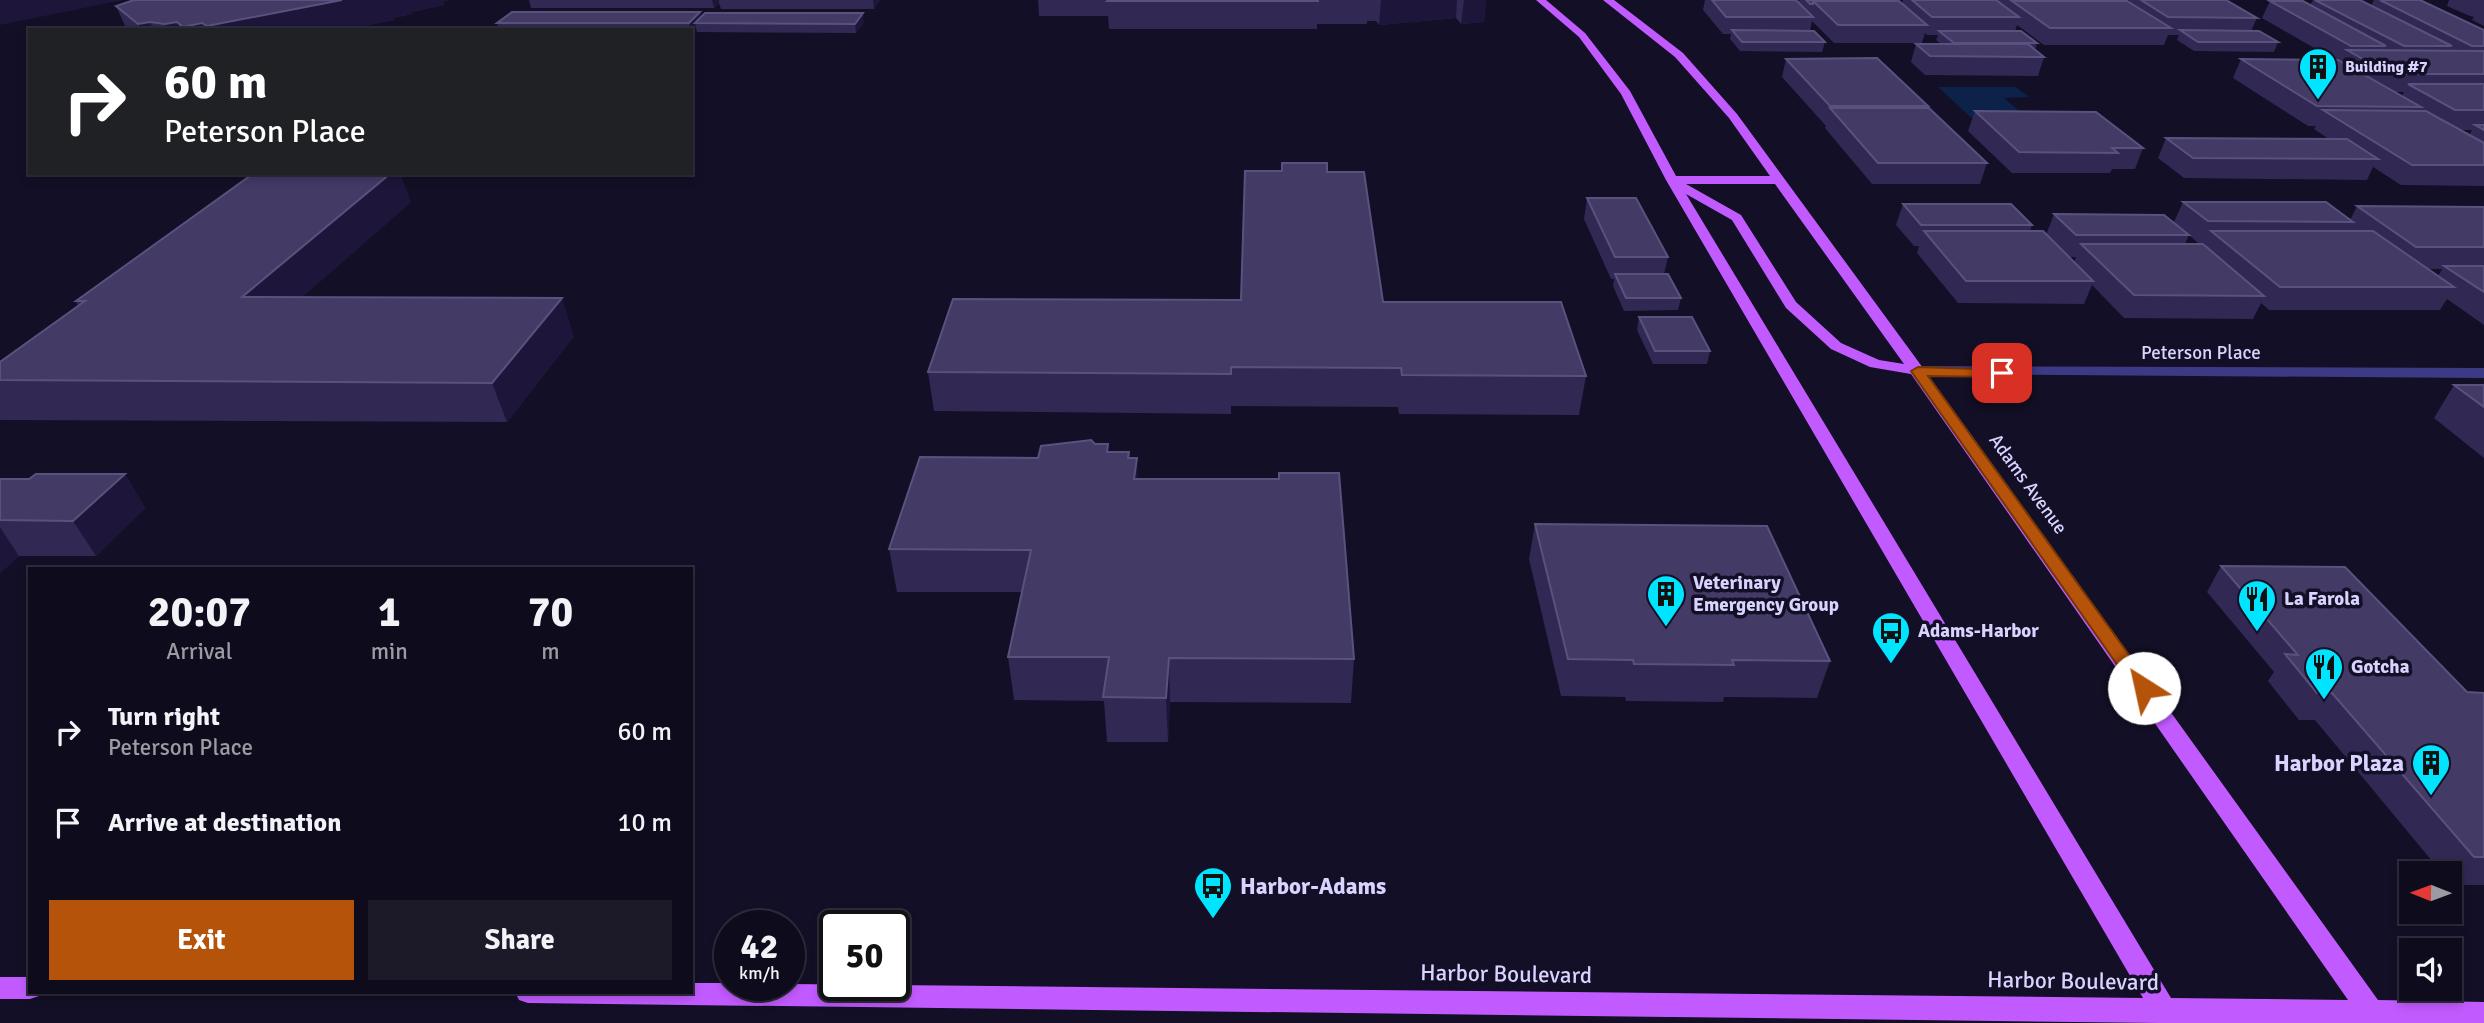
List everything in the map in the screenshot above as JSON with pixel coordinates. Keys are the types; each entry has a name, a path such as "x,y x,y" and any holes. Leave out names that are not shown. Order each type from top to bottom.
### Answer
{"main road":[{"path":"1541,0 1582,35 1626,93 1672,180 2168,1017"},
{"name":"Adams Avenue","path":"1608,0 1679,55 1733,116 1918,371 2376,1018"},
{"path":"1672,180 1779,180"},
{"path":"1672,180 1737,218 1791,305 1836,345 1875,364 1918,371"},
{"path":"0,988 28,988"},
{"name":"Harbor Boulevard","path":"658,994 2168,1017 2376,1018 2484,1013"}],"street":[{"name":"Peterson Place","path":"1918,371 2484,373"}],"water":[{"path":"1938,87 2016,87 2029,97 2004,98 2033,123 1977,123"}],"building":[{"path":"134,0 342,0 207,26 202,23 183,27 177,22 138,24 116,6"},
{"path":"1318,0 1318,1 1107,1"},
{"path":"1712,0 1796,0 1813,17 1726,17"},
{"path":"1806,0 1883,1 1813,1 1813,4 1810,4"},
{"path":"1912,0 1996,0 2019,17 1932,17"},
{"path":"2141,0 2226,0 2257,18 2168,17"},
{"path":"2315,0 2360,0 2452,46 2404,46"},
{"path":"2380,0 2420,0 2484,30 2484,46 2472,46"},
{"path":"1813,1 1899,1 1927,25 1838,25"},
{"path":"2012,1 2127,1 2171,28 2050,28"},
{"path":"2270,1 2303,1 2386,46 2351,46"},
{"path":"512,12 700,12 689,23 497,23"},
{"path":"705,13 863,13 855,24 695,23"},
{"path":"1732,30 1814,31 1825,42 1742,42"},
{"path":"2180,30 2259,31 2278,42 2198,42"},
{"path":"1939,31 2021,31 2037,43 1954,43"},
{"path":"1916,44 2028,44 2044,57 1930,56"},
{"path":"2347,50 2484,51 2484,74 2389,74"},
{"path":"1877,58 1928,106 1830,106 1786,59"},
{"path":"2241,59 2338,60 2421,107 2317,106"},
{"path":"2408,84 2484,84 2484,110 2455,110"},
{"path":"1830,108 1929,108 1987,163 1878,163"},
{"path":"2323,110 2426,111 2484,143 2484,165 2412,165"},
{"path":"1975,111 2096,112 2143,148 2112,148 2118,153 2019,152"},
{"path":"2166,138 2347,139 2378,159 2193,158"},
{"path":"1282,163 1327,163 1327,172 1364,172 1383,302 1561,302 1586,376 1402,375 1401,368 1231,367 1231,374 928,372 953,299 1241,300 1245,171 1282,171"},
{"path":"251,175 389,175 242,297 562,298 492,383 0,380 0,362 85,301 76,301"},
{"path":"1587,198 1636,198 1668,257 1615,257"},
{"path":"2183,202 2326,202 2353,222 2208,221"},
{"path":"1903,204 2011,204 2032,225 1921,225"},
{"path":"2357,206 2484,207 2484,247 2416,247"},
{"path":"2054,214 2164,215 2189,235 2076,235"},
{"path":"1924,231 2043,231 2093,281 1966,281"},
{"path":"2211,231 2373,231 2454,287 2280,287"},
{"path":"2081,244 2203,244 2264,296 2134,295"},
{"path":"2444,266 2484,266 2484,292"},
{"path":"1615,274 1668,274 1681,298 1626,298"},
{"path":"1639,317 1692,317 1710,351 1655,351"},
{"path":"2454,385 2484,385 2484,407"},
{"path":"1091,440 1095,444 1108,444 1107,452 1129,452 1128,458 1137,458 1134,479 1279,479 1279,473 1339,473 1354,659 1169,658 1166,698 1103,697 1109,657 1008,657 1031,550 889,549 920,457 1038,458 1041,446"},
{"path":"36,474 125,474 73,521 0,520 0,479 29,479"},
{"name":"Veterinary Emergency Group","path":"1535,524 1767,526 1830,661 1732,660 1734,665 1634,664 1633,660 1568,659"},
{"name":"Harbor Plaza","path":"2221,566 2345,567 2467,692 2484,693 2484,857 2474,857 2332,693 2317,693 2285,654 2298,655"}],"place":[{"name":"Building #7","path":"2318,101"},
{"name":"Veterinary Emergency Group","path":"1666,628"},
{"name":"La Farola","path":"2257,633"},
{"name":"Adams-Harbor","path":"1891,665"},
{"name":"Gotcha","path":"2324,701"},
{"name":"Harbor Plaza","path":"2431,797"},
{"name":"Harbor-Adams","path":"1213,920"}],"route":[{"path":"2002,373 1918,371 2144,688"}]}
